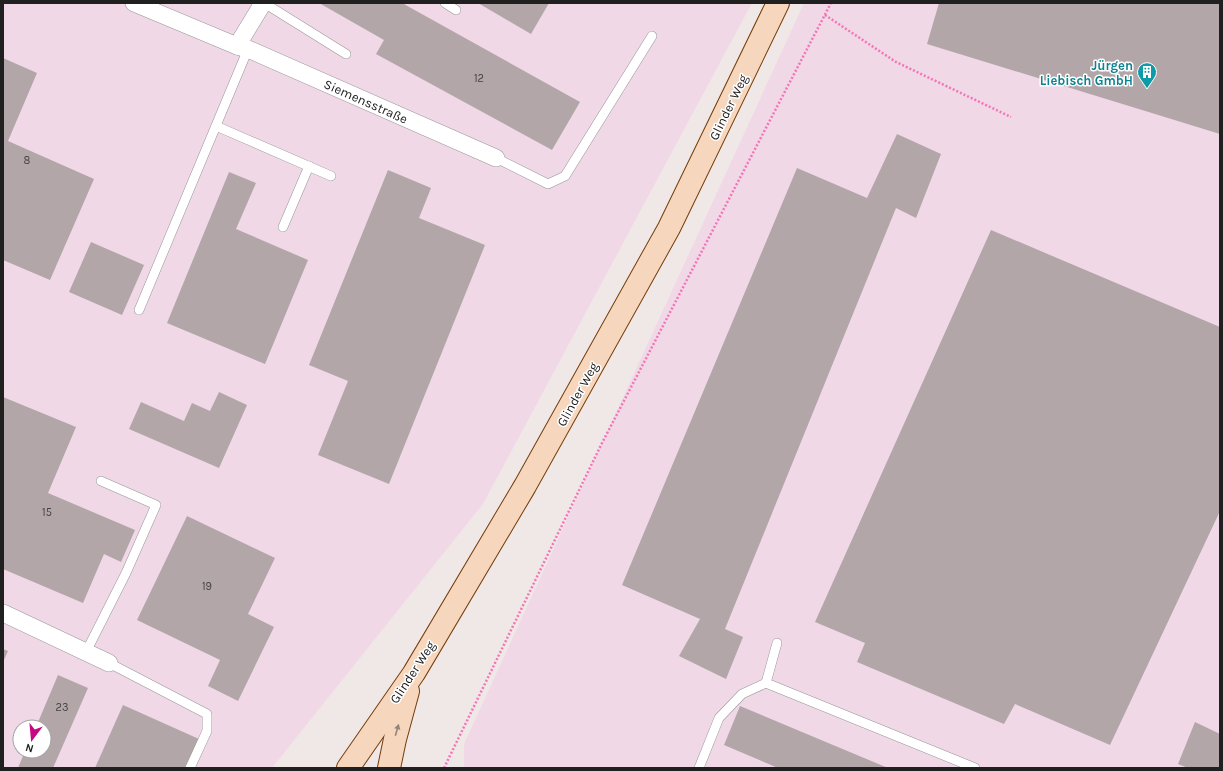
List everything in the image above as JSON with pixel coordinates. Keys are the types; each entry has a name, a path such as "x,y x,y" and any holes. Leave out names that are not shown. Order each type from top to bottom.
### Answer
{"main road":[{"name":"Glinder Weg","path":"348,768 414,673 525,486 669,228 778,3"},
{"path":"389,768 395,740 414,673"}],"street":[{"name":"Siemensstraße","path":"134,3 496,158"},
{"path":"242,48 264,3"},
{"path":"3,613 109,663"}],"lane":[{"path":"264,3 346,54"},
{"path":"445,3 456,10"},
{"path":"496,158 548,184 565,176 652,36"},
{"path":"139,310 216,126 242,48"},
{"path":"216,126 331,176"},
{"path":"283,227 309,166"},
{"path":"86,652 126,573 156,505 101,481"},
{"path":"766,683 777,643"},
{"path":"109,663 207,714 206,731 190,768"},
{"path":"699,768 719,718 742,694 766,683 975,768"}],"path":[{"path":"444,768 602,442 831,3"},
{"path":"825,15 896,62 1011,117"}],"shaded area":[{"path":"3,3 752,3 483,504 272,768 3,768"},
{"path":"804,3 1220,3 1220,768 464,768 464,744"}],"building":[{"path":"319,3 402,3 580,102 552,150 376,54 384,40"},
{"path":"478,3 549,3 531,34"},
{"name":"Jürgen Liebisch GmbH","path":"939,3 1220,3 1220,134 927,44"},
{"path":"3,58 37,73 8,141 94,179 50,280 3,260"},
{"path":"897,134 941,154 916,218 896,208 725,629 743,637 726,679 679,656 700,619 622,585 797,168 867,198"},
{"path":"388,170 431,188 419,218 485,245 389,484 318,455 348,381 309,365"},
{"path":"229,172 256,183 236,229 308,260 265,364 167,323"},
{"path":"991,230 1220,327 1220,511 1110,745 1015,704 1004,724 857,662 865,643 815,622"},
{"path":"91,242 144,265 122,315 69,292"},
{"path":"219,392 247,405 219,468 129,429 141,402 184,421 192,403 210,411"},
{"path":"3,397 76,427 48,493 135,530 121,562 104,554 83,603 3,569"},
{"path":"187,516 275,558 248,614 274,627 238,701 208,686 220,660 137,620"},
{"path":"3,649 8,651 3,662"},
{"path":"58,675 88,688 53,768 18,768 22,759 52,759 52,719 39,719"},
{"path":"123,705 199,739 185,768 95,768"},
{"path":"740,706 888,768 778,768 724,745"},
{"path":"1195,722 1220,734 1220,768 1188,768 1178,764"}],"place":[{"name":"Jürgen Liebisch GmbH","path":"1147,89"}]}
